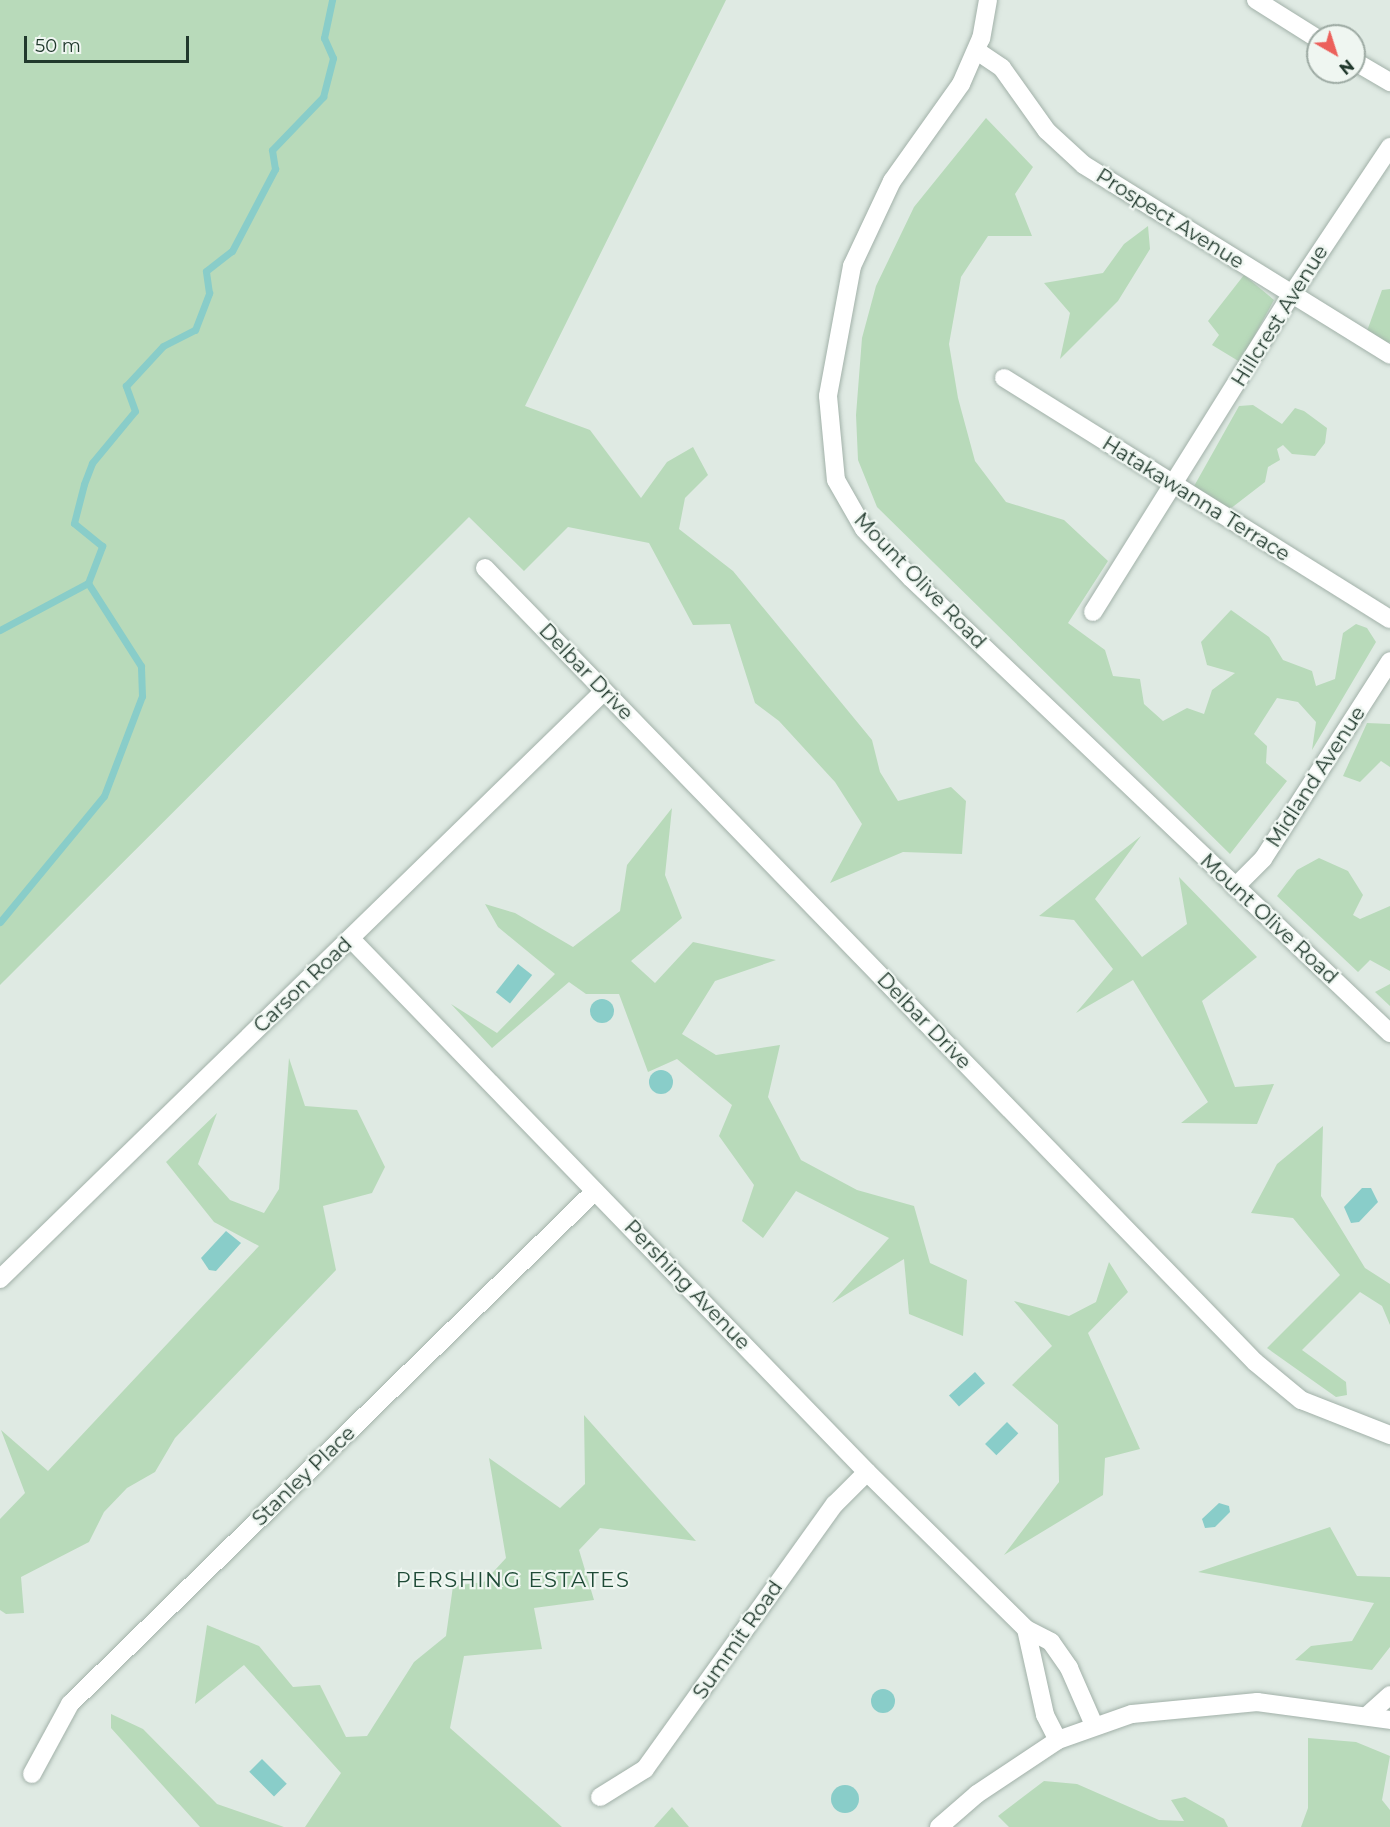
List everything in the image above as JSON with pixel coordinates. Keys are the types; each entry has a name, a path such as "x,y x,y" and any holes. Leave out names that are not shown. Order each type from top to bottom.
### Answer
{"street":[{"name":"Mount Olive Road","path":"988,0 977,51 945,110 892,181 852,266 828,396 836,480 852,512 885,551 1390,1033"},
{"path":"1256,0 1306,31"},
{"name":"Prospect Avenue","path":"977,51 997,63 1047,131 1084,165 1390,355"},
{"path":"1366,68 1390,82"},
{"name":"Hillcrest Avenue","path":"1094,612 1175,488 1292,294 1390,147"},
{"name":"Hatakawanna Terrace","path":"1004,378 1175,488 1390,619"},
{"name":"Delbar Drive","path":"485,568 1255,1362 1301,1401 1390,1435"},
{"name":"Midland Avenue","path":"1235,887 1263,859 1390,661"},
{"name":"Carson Road","path":"0,1279 604,691"},
{"name":"Pershing Avenue","path":"351,939 867,1472 1026,1629 1061,1655 1094,1725"},
{"name":"Stanley Place","path":"32,1774 70,1704 595,1191"},
{"name":"Summit Road","path":"600,1797 645,1769 835,1504 867,1472"},
{"path":"1026,1629 1045,1715 1058,1740"},
{"path":"1368,1715 1390,1695"},
{"path":"939,1827 977,1794 1058,1740 1094,1725 1149,1710 1221,1702 1368,1715 1390,1720"}],"green space":[{"path":"0,0 726,0 525,406 590,430 641,498 667,462 693,447 708,475 685,498 679,529 733,571 872,740 880,772 898,801 951,787 966,801 962,854 903,852 830,883 862,824 835,782 779,721 755,703 730,624 693,625 649,543 568,527 524,571 469,517 0,985"},
{"path":"986,118 1033,167 1015,194 1032,236 988,236 961,277 949,344 958,398 975,461 1006,502 1064,520 1108,561 1068,623 1105,650 1113,676 1140,679 1144,704 1163,721 1187,708 1204,714 1212,690 1235,673 1207,665 1201,642 1231,610 1269,637 1283,660 1312,671 1316,686 1335,679 1343,633 1356,624 1367,628 1376,642 1312,750 1316,722 1298,702 1277,698 1254,734 1267,746 1266,763 1287,781 1230,854 877,507 858,460 856,415 862,338 876,286 914,207"},
{"path":"1148,226 1150,249 1118,301 1060,359 1070,313 1044,283 1103,273 1124,244"},
{"path":"1244,275 1274,300 1240,362 1212,345 1219,335 1208,321"},
{"path":"1390,289 1390,342 1387,343 1367,331 1382,290"},
{"path":"1253,405 1282,424 1295,408 1304,411 1327,428 1325,443 1315,456 1292,454 1283,445 1277,449 1280,460 1268,467 1265,482 1230,509 1193,488 1239,406"},
{"path":"1367,723 1390,724 1390,767 1381,761 1360,782 1343,776"},
{"path":"672,808 665,875 682,918 631,961 655,983 693,942 776,960 715,981 682,1034 716,1055 780,1045 768,1097 801,1160 857,1190 914,1206 930,1263 967,1280 963,1336 909,1314 904,1259 832,1303 889,1238 796,1191 763,1238 742,1221 754,1185 719,1136 732,1105 677,1059 648,1072 619,994 586,994 569,982 492,1048 451,1004 497,1033 555,974 498,927 485,904 515,913 573,947 620,911 627,865"},
{"path":"1141,836 1095,899 1142,957 1187,924 1179,877 1257,957 1202,1001 1235,1087 1274,1084 1257,1124 1181,1123 1208,1102 1133,980 1076,1013 1113,969 1074,920 1039,916"},
{"path":"1319,858 1348,871 1363,895 1353,915 1360,919 1390,906 1390,971 1370,960 1358,972 1277,896 1297,870"},
{"path":"1390,984 1390,1006 1375,992"},
{"path":"289,1058 305,1106 357,1110 385,1167 372,1193 323,1206 336,1270 175,1438 155,1472 127,1488 104,1512 89,1542 21,1577 24,1613 6,1614 0,1610 0,1519 25,1493 1,1430 48,1471 259,1246 214,1222 166,1162 217,1113 198,1164 230,1200 264,1213 279,1189"},
{"path":"1323,1126 1321,1196 1365,1268 1390,1284 1390,1325 1382,1306 1360,1292 1302,1350 1346,1382 1347,1395 1336,1397 1267,1348 1340,1275 1293,1218 1251,1213 1277,1164"},
{"path":"1109,1262 1128,1292 1088,1333 1140,1449 1105,1458 1103,1495 1004,1555 1059,1482 1058,1425 1012,1385 1052,1346 1014,1301 1069,1316 1096,1302"},
{"path":"584,1415 696,1541 600,1528 579,1550 594,1600 534,1608 542,1649 464,1656 450,1728 562,1827 305,1827 341,1773 244,1665 195,1704 207,1625 259,1646 293,1687 320,1685 346,1737 367,1736 414,1662 446,1636 453,1586 484,1582 506,1558 489,1458 560,1508 585,1484"},
{"path":"1330,1527 1357,1576 1390,1577 1390,1647 1372,1670 1295,1660 1311,1646 1352,1641 1374,1603 1198,1572"},
{"path":"111,1714 143,1729 217,1804 284,1827 200,1827 111,1728"},
{"path":"1308,1738 1356,1742 1390,1756 1382,1800 1390,1810 1390,1827 1301,1827 1308,1808"},
{"path":"1044,1781 1077,1784 1159,1820 1184,1821 1171,1800 1185,1797 1224,1819 1228,1827 1009,1827 998,1816"},
{"path":"672,1807 689,1827 654,1827"}],"water":[{"path":"518,964 532,975 510,1003 496,992"},
{"path":"602,999 611,1002 614,1011 611,1020 602,1023 593,1020 590,1011 593,1002"},
{"path":"661,1070 670,1073 673,1082 670,1091 661,1094 652,1091 649,1082 652,1073"},
{"path":"1362,1188 1371,1188 1378,1202 1359,1222 1351,1223 1344,1207"},
{"path":"226,1231 241,1243 216,1271 209,1270 201,1258"},
{"path":"975,1372 985,1383 959,1407 949,1395"},
{"path":"1007,1422 1018,1433 996,1455 985,1444"},
{"path":"1219,1503 1229,1506 1230,1512 1215,1527 1205,1528 1202,1519"},
{"path":"883,1689 892,1692 895,1701 892,1710 883,1713 874,1710 871,1701 874,1692"},
{"path":"262,1759 287,1784 274,1796 249,1772"},
{"path":"845,1785 855,1789 859,1799 855,1809 845,1813 835,1809 831,1799 835,1789"}],"waterway":[{"path":"0,922 104,796 142,696 141,666 88,583 102,546 74,523 84,484 92,463 135,411 126,386 163,346 195,330 209,293 206,271 232,251 275,169 272,150 323,97 333,58 324,38 332,0"},
{"path":"0,630 88,583"}],"district":[{"name":"PERSHING ESTATES","path":"513,1580"}]}
